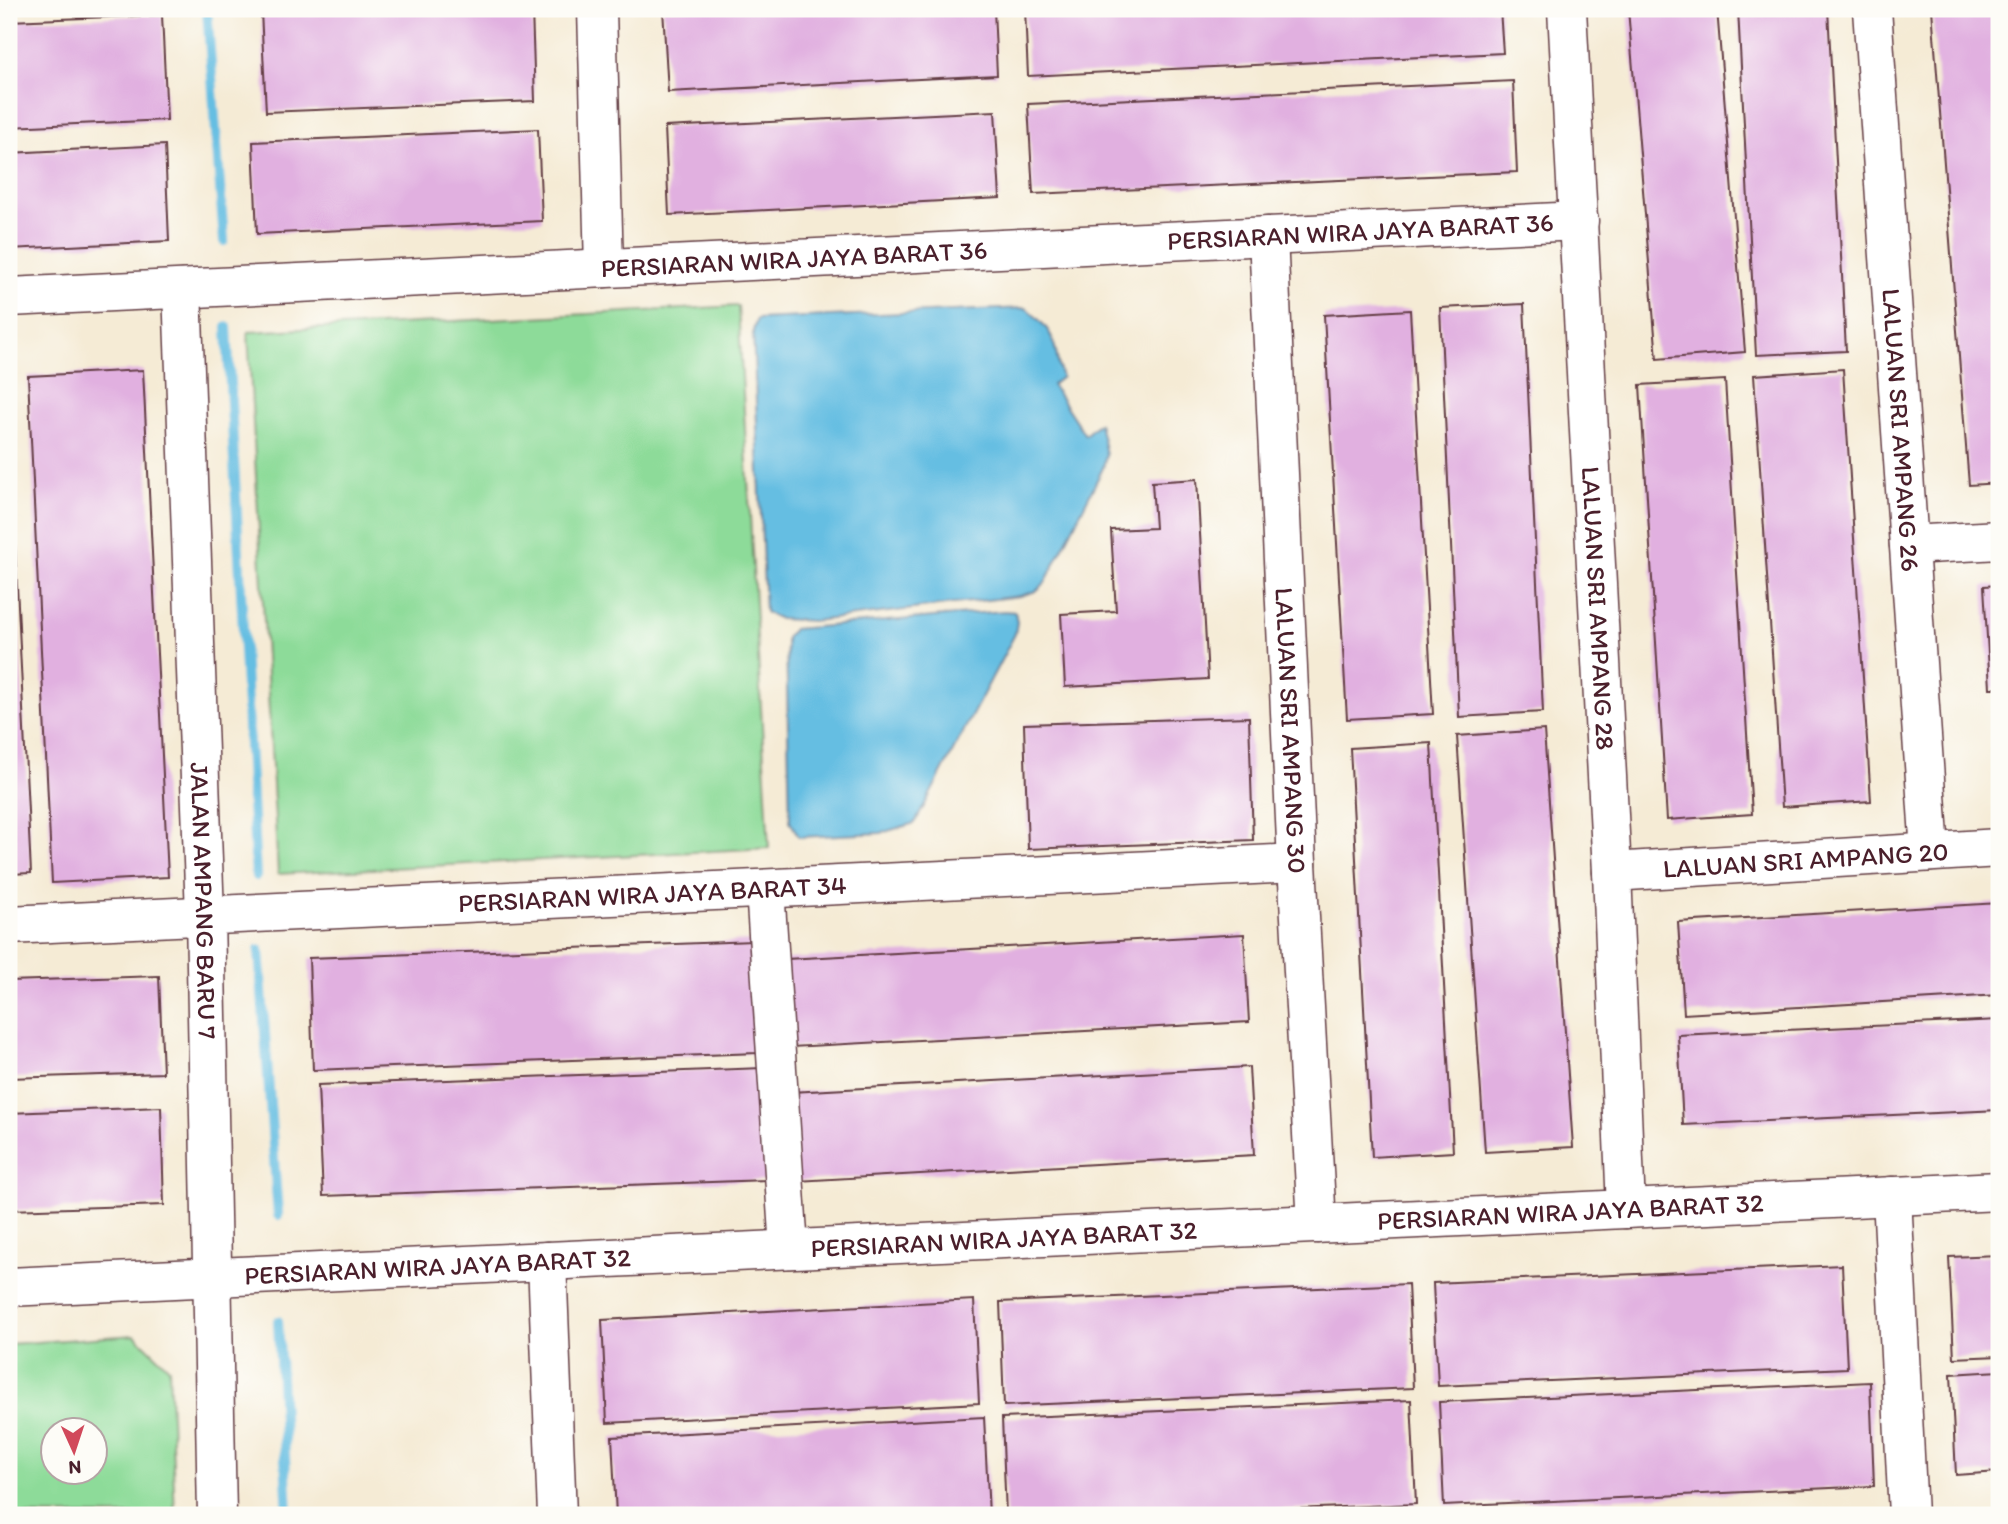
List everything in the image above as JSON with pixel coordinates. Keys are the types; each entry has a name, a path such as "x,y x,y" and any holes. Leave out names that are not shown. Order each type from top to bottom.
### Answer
{"street":[{"path":"597,9 604,268"},
{"name":"LALUAN SRI AMPANG 28","path":"1567,9 1612,872 1626,1209"},
{"name":"LALUAN SRI AMPANG 26","path":"1872,9 1930,852"},
{"name":"PERSIARAN WIRA JAYA BARAT 36","path":"9,297 1579,221"},
{"name":"LALUAN SRI AMPANG 30","path":"1268,236 1317,1224"},
{"name":"JALAN AMPANG BARU 7","path":"182,289 205,915 217,1515"},
{"path":"1909,545 1999,540"},
{"name":"LALUAN SRI AMPANG 20","path":"1612,872 1999,848"},
{"name":"PERSIARAN WIRA JAYA BARAT 34","path":"9,925 1297,863"},
{"path":"765,889 789,1249"},
{"name":"PERSIARAN WIRA JAYA BARAT 32","path":"9,1287 1999,1191"},
{"path":"1892,1196 1908,1515"},
{"path":"547,1261 557,1515"}],"green space":[{"path":"738,306 769,848 278,874 248,332"},
{"path":"135,1335 169,1368 175,1515 9,1515 9,1344"}],"water":[{"path":"1026,308 1044,326 1054,343 1062,377 1052,385 1085,435 1099,423 1106,454 1103,468 1045,583 1036,591 1020,596 814,621 780,619 765,612 753,331 757,319"},
{"path":"1015,612 1015,634 915,823 881,833 799,837 790,821 786,638 793,629"}],"building":[{"path":"532,9 535,101 266,112 261,11"},
{"path":"663,9 994,9 997,75 668,92"},
{"path":"1025,9 1500,9 1503,53 1028,76"},
{"path":"1628,9 1717,9 1745,352 1657,359"},
{"path":"1738,9 1828,9 1846,351 1756,355"},
{"path":"1932,9 1999,9 1999,483 1969,485"},
{"path":"162,15 167,120 9,127 9,21"},
{"path":"1513,81 1517,172 1033,194 1028,104"},
{"path":"995,111 1000,198 669,215 665,127"},
{"path":"538,129 542,221 257,234 253,142"},
{"path":"165,145 169,241 9,249 9,153"},
{"path":"1524,304 1543,712 1459,717 1440,308"},
{"path":"1410,310 1433,714 1347,719 1324,315"},
{"path":"1843,369 1871,801 1782,807 1754,375"},
{"path":"143,370 168,877 52,883 28,376"},
{"path":"1725,380 1752,814 1667,820 1640,385"},
{"path":"9,462 31,873 9,874"},
{"path":"1197,479 1208,679 1065,687 1061,614 1116,611 1111,530 1155,528 1152,482"},
{"path":"1999,585 1999,688 1990,688 1984,586"},
{"path":"1249,717 1253,840 1028,849 1024,724"},
{"path":"1544,730 1573,1147 1485,1152 1457,736"},
{"path":"1431,743 1453,1152 1372,1157 1350,748"},
{"path":"1999,903 1999,995 1684,1014 1678,922"},
{"path":"1244,934 1249,1022 791,1047 786,959"},
{"path":"753,941 757,1053 313,1070 309,958"},
{"path":"159,976 163,1073 9,1078 9,981"},
{"path":"1999,1020 1999,1110 1683,1125 1678,1035"},
{"path":"1249,1067 1254,1155 797,1181 791,1092"},
{"path":"763,1068 767,1180 323,1196 318,1085"},
{"path":"161,1107 164,1205 9,1210 9,1113"},
{"path":"1999,1255 1999,1356 1954,1358 1949,1257"},
{"path":"1842,1265 1847,1368 1438,1386 1433,1283"},
{"path":"1408,1284 1413,1388 1004,1406 1000,1302"},
{"path":"974,1300 979,1403 607,1423 602,1320"},
{"path":"1999,1371 1999,1472 1956,1475 1951,1374"},
{"path":"1870,1382 1874,1486 1444,1506 1439,1402"},
{"path":"1411,1400 1416,1504 1148,1515 1006,1515 1002,1418"},
{"path":"984,1417 989,1515 616,1515 612,1437"}],"waterway":[{"path":"207,9 224,241"},
{"path":"227,327 256,876"},
{"path":"259,950 278,1215"},
{"path":"278,1321 288,1515"}]}
